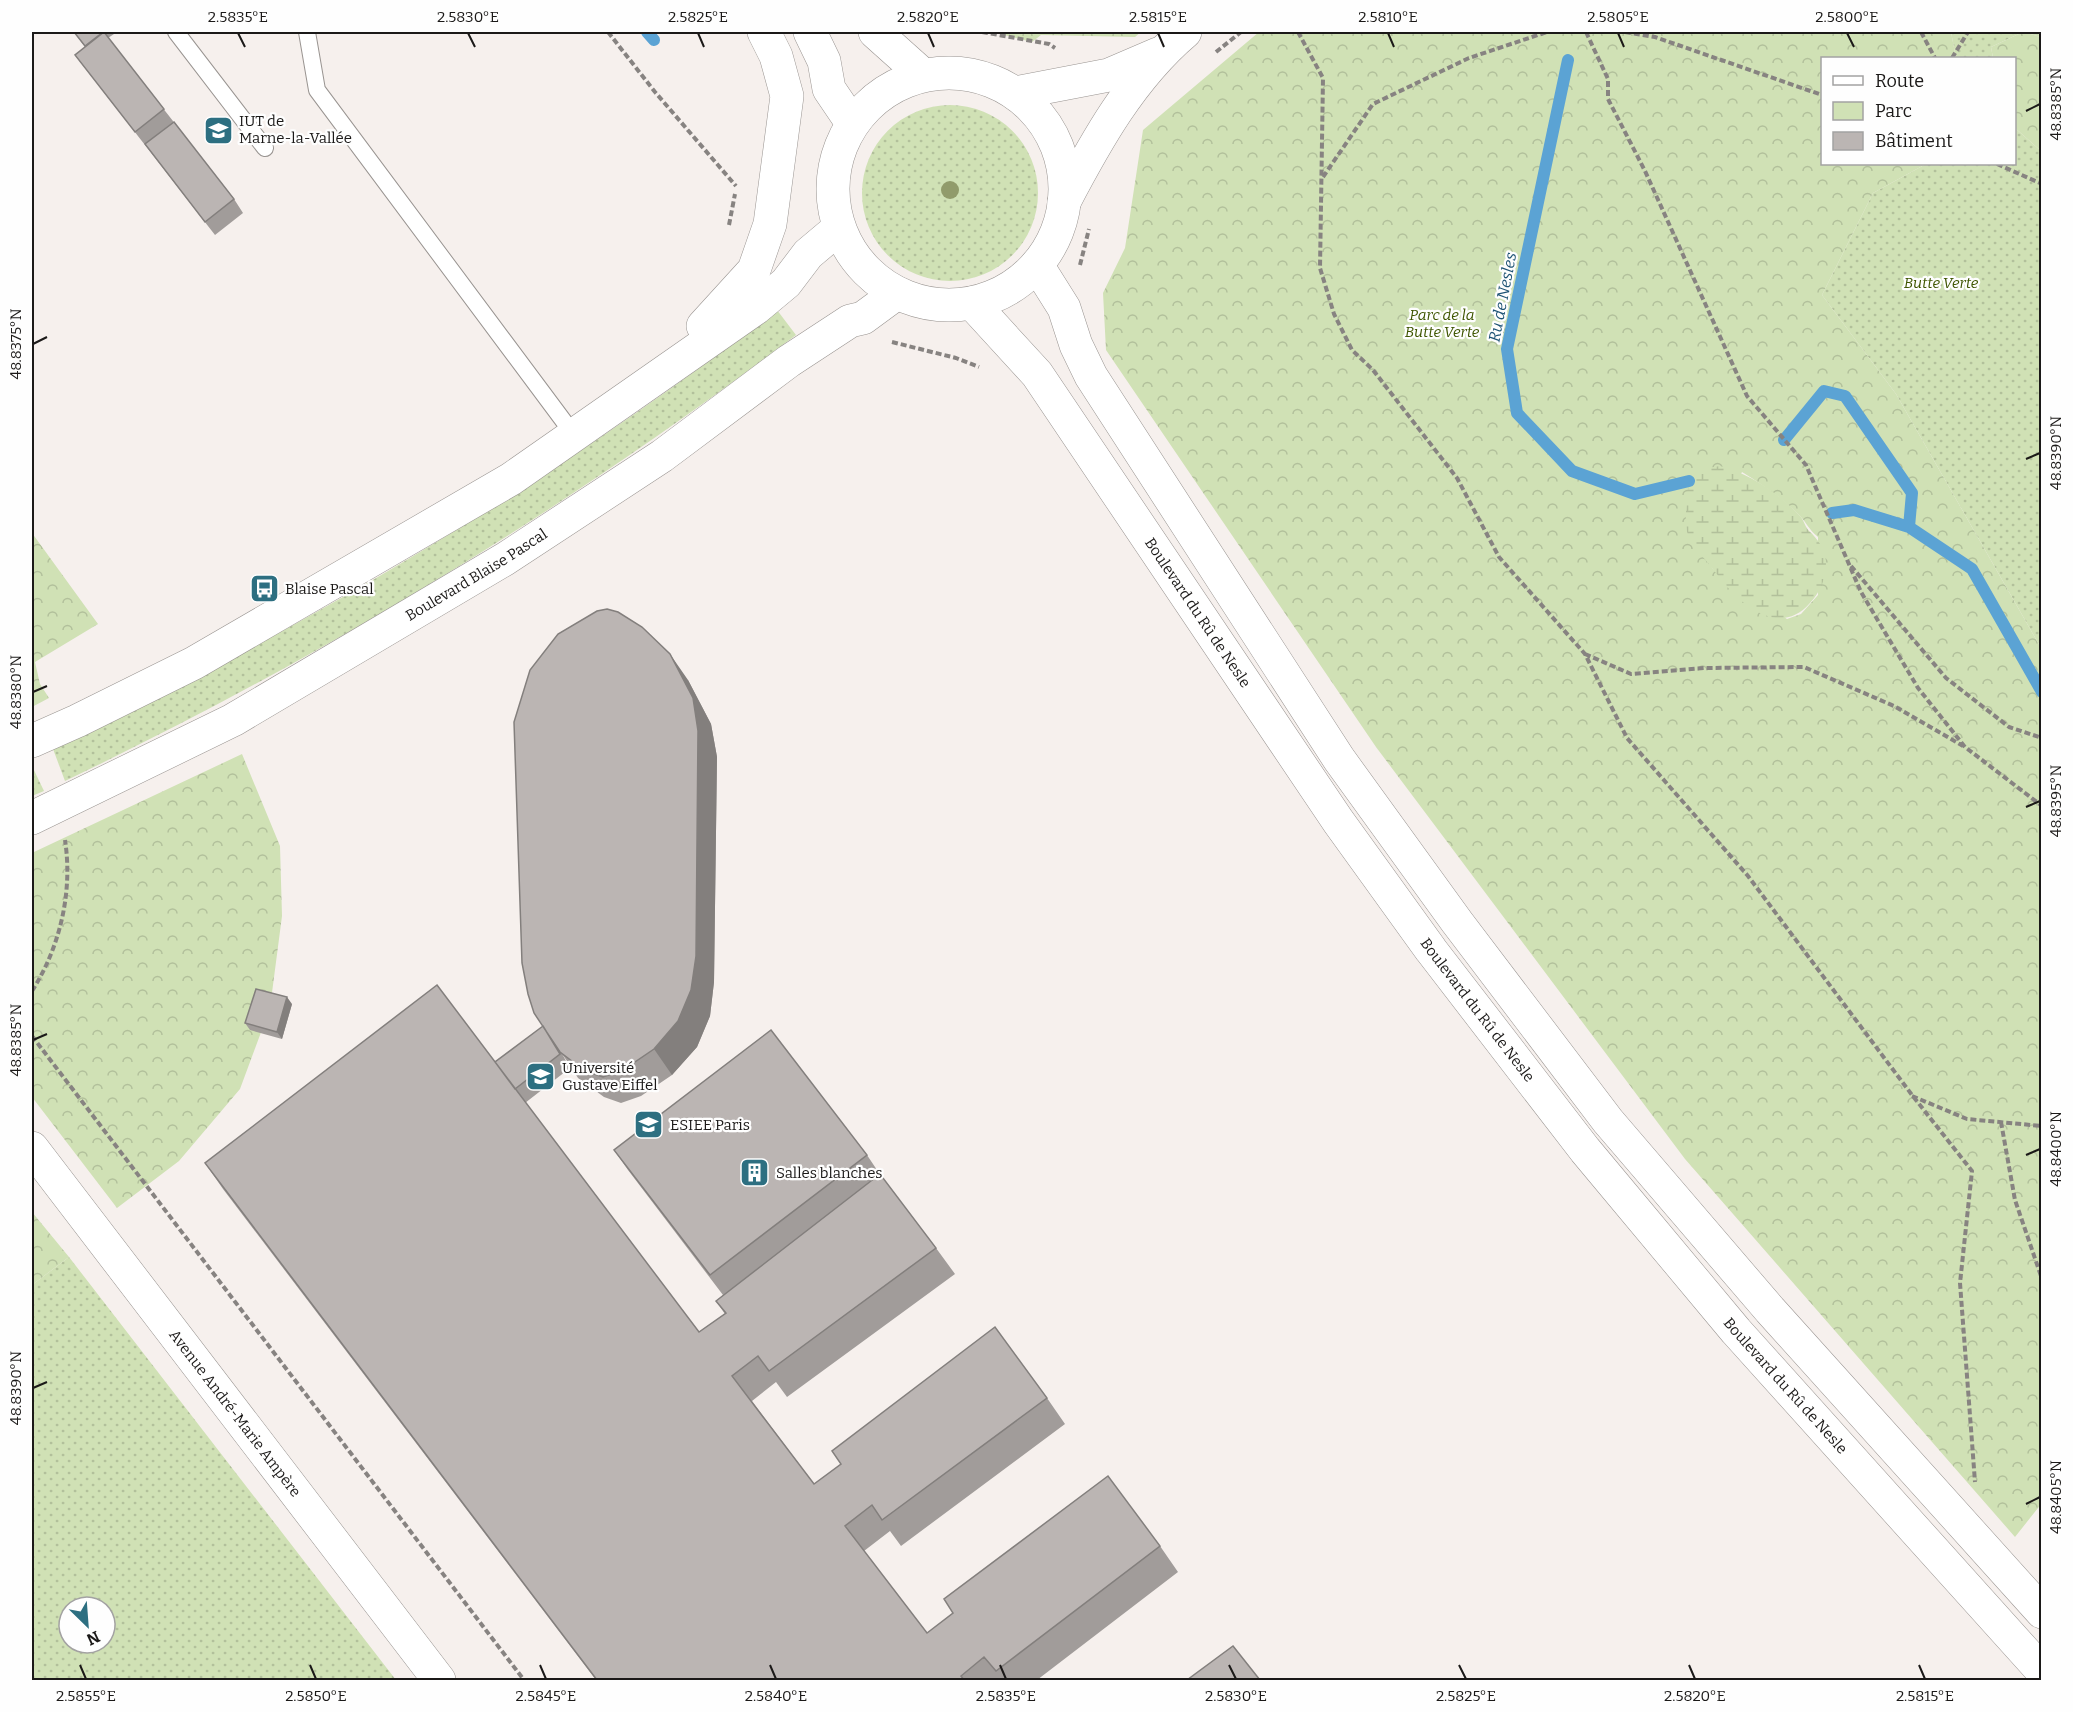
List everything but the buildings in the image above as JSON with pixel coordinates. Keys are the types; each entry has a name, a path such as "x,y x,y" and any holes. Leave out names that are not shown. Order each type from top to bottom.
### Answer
{"main road":[{"path":"616,406 741,287 754,270 764,248 770,224 787,96 776,56 764,32"},
{"path":"810,32 824,61 829,89 852,123"},
{"path":"875,32 923,75"},
{"path":"1064,202 1096,142 1160,53 1185,32"},
{"path":"1015,93 1109,75 1160,53"},
{"path":"940,73 970,75 999,83 1015,93 1040,116 1058,148 1064,175 1064,202 1057,233 1037,265 1005,290 972,303 938,305 897,293 863,268 845,242 832,200 836,158 852,123 861,111 885,91 923,75 940,73"},
{"path":"32,741 194,663 511,479 786,284 808,254 839,228"},
{"path":"1037,265 1064,308 1076,345 1098,386 1339,759 1457,922 1608,1121 1770,1310 2042,1612"},
{"name":"Boulevard Blaise Pascal","path":"32,818 233,720 505,559 662,456 797,356 850,321 863,318 897,293"},
{"name":"Boulevard du Rû de Nesle","path":"972,303 1037,374 1338,821 1431,950 1585,1150 1736,1330 2042,1671"},
{"name":"Avenue André-Marie Ampère","path":"32,1148 439,1680"}],"lane":[{"path":"176,32 265,148"},
{"path":"307,32 316,90 574,435"}],"path":[{"path":"608,32 655,92 736,186"},
{"path":"1298,32 1323,78 1320,268 1334,314 1352,350 1373,370 1457,478 1499,557 1585,654 1628,738 1748,876 1912,1095 1972,1171 1960,1283 1975,1484"},
{"path":"1323,177 1373,104 1469,58 1547,32"},
{"path":"1586,32 1608,79 1608,99 1650,180 1747,396 1806,465 1861,592 1918,688 1965,747"},
{"path":"1625,32 1655,36 1821,94"},
{"path":"1921,32 1934,57"},
{"path":"1953,57 1968,32"},
{"path":"1999,165 2042,184"},
{"path":"1848,563 1946,678 2009,727 2042,738"},
{"path":"1585,654 1631,674 1705,668 1804,667 1894,706 1965,747 2042,806"},
{"path":"32,991 52,950 65,905 68,863 64,833"},
{"path":"32,1036 524,1680"},
{"path":"1912,1095 1967,1119 2042,1126"},
{"path":"2001,1122 2015,1200 2042,1279"}],"green space":[{"path":"993,32 1141,32 1135,37 1041,35 1032,42"},
{"name":"Parc de la Butte Verte","path":"1259,32 1951,32 1956,57 1821,57 1821,165 1924,165 1873,193 1822,295 1896,394 2041,648 2042,1503 2015,1537 1685,1159 1376,747 1106,350 1103,293 1125,248 1143,130","holes":["1742,472 1772,492 1799,515 1818,537 1818,595 1801,614 1787,619 1713,569 1702,552"]},
{"path":"1951,32 2023,32 1991,47 1993,57 1956,57"},
{"path":"2023,32 2041,32 2041,37"},
{"path":"2023,32 2041,37 2041,151 2016,129 2016,57 1993,57 1991,47"},
{"path":"950,105 967,106 984,111 1012,131 1032,159 1037,176 1037,210 1032,227 1012,255 984,275 967,280 950,281 933,280 916,275 888,255 868,227 863,210 862,193 863,176 868,159 888,131 916,111 933,106"},
{"name":"Butte Verte","path":"2016,129 2041,151 2041,648 1896,394 1822,295 1873,193 1924,165 2016,165"},
{"path":"777,310 796,335 622,461 442,577 350,631 161,733 65,781 53,749 242,653 426,548 605,434"},
{"path":"1720,466 1753,479 1773,492 1803,519 1820,545 1826,562 1824,579 1814,598 1799,613 1787,618 1775,618 1751,608 1730,589 1690,539 1686,522 1689,481 1702,469"},
{"path":"32,533 98,624 35,662 40,684 49,698 32,707"},
{"path":"242,754 280,846 282,916 270,1008 240,1089 179,1161 117,1208 32,1097 34,852"},
{"path":"32,766 44,791 32,796"},
{"path":"32,1212 69,1257 32,1285"},
{"path":"69,1257 396,1680 32,1680 32,1285"}],"waterway":[{"path":"647,32 654,40"},
{"name":"Ru de Nesles","path":"1568,60 1507,349 1517,413 1572,471 1635,494 1689,481"},
{"name":"Ru de Nesles","path":"1784,440 1824,391 1845,396 1912,493 1909,527"},
{"name":"Ru de Nesles","path":"1832,513 1854,510 1909,527 1972,569 2042,692"}],"place":[{"name":"IUT de Marne-la-Vallée","path":"218,130"},
{"name":"Blaise Pascal","path":"264,589"},
{"name":"Université Gustave Eiffel","path":"541,1077"},
{"name":"ESIEE Paris","path":"649,1125"},
{"name":"Salles blanches","path":"755,1173"}]}
